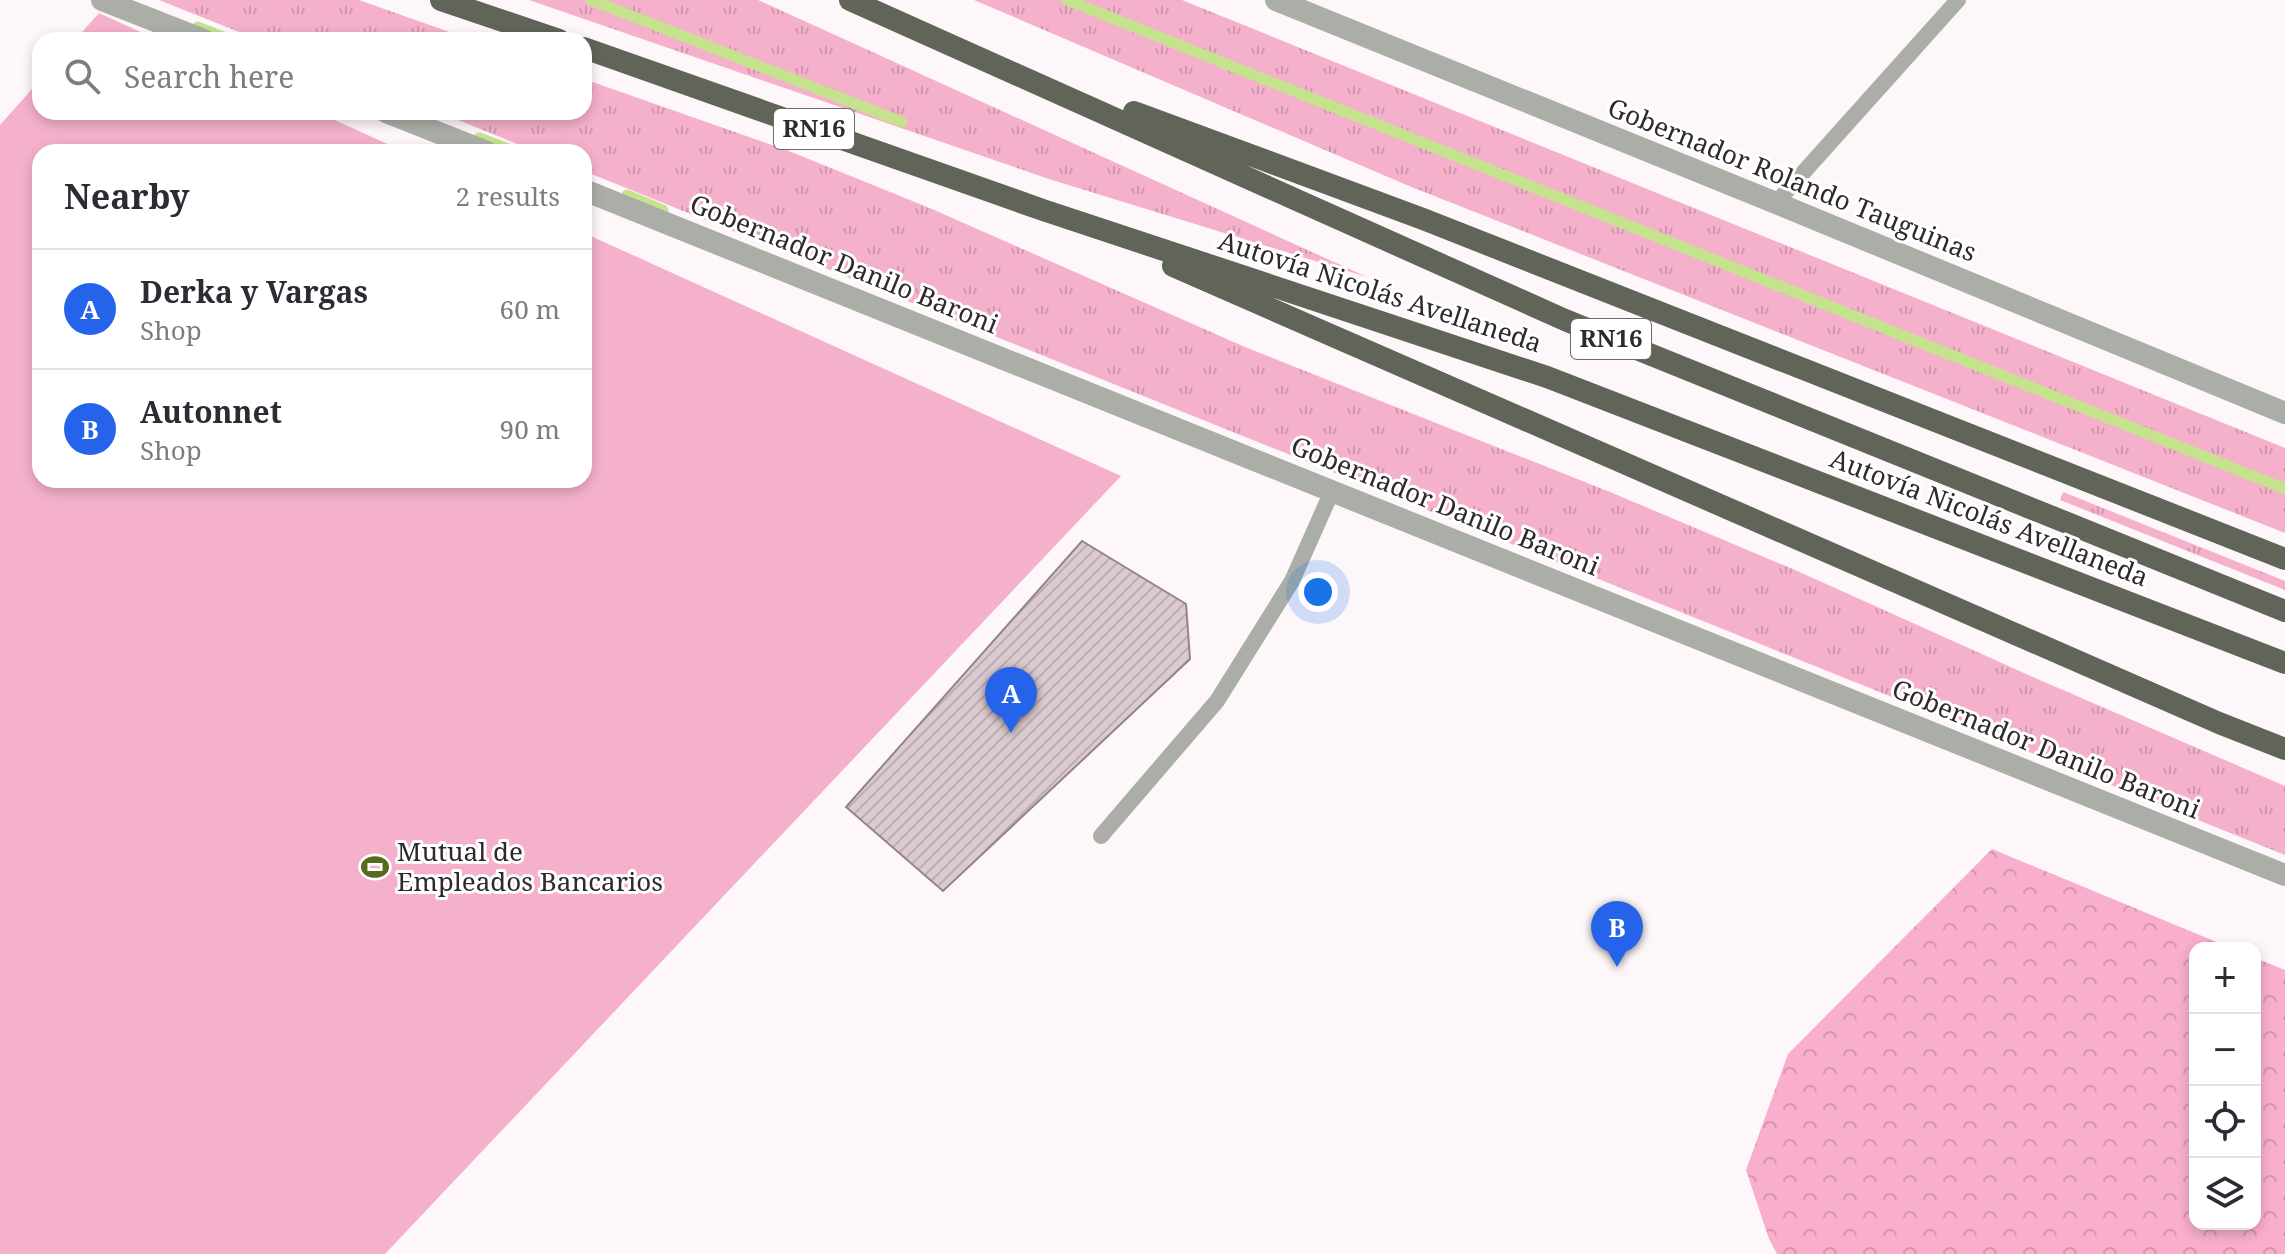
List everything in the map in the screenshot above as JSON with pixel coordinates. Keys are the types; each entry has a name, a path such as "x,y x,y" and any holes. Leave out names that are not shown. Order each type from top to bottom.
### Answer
{"highway":[{"path":"441,0 535,32"},
{"name":"Autovía Nicolás Avellaneda","path":"850,0 1565,320 2285,611"},
{"path":"948,44 1423,219 2285,559"},
{"name":"Autovía Nicolás Avellaneda","path":"592,51 1043,210 1547,377 2285,663"},
{"path":"1043,210 2219,723 2285,749"}],"street":[{"path":"102,0 184,32"},
{"name":"Gobernador Rolando Tauguinas","path":"1276,0 2285,413"},
{"path":"406,120 467,144"},
{"name":"Gobernador Danilo Baroni","path":"592,193 2285,875"}],"lane":[{"path":"1776,203 1958,0"},
{"path":"1101,836 1217,701 1292,581 1332,491"}],"green space":[{"path":"159,0 359,0 449,32 239,32"},
{"path":"529,0 758,0 1367,277 1049,179"},
{"path":"974,0 1182,0 2285,448 2285,533 1409,186"},
{"path":"99,13 141,32 82,32"},
{"path":"592,82 789,151 932,209 1245,347 1610,492 1795,570 2285,786 2285,855 592,174 592,144 517,144 458,120 592,120"},
{"name":"Mutual de Empleados Bancarios","path":"32,89 32,120 335,120 387,144 32,144 32,488 592,488 592,237 1121,476 385,1254 0,1254 0,125"},
{"path":"2063,492 2285,581 2285,590 2060,500"},
{"path":"1992,849 2217,942 2189,942 2189,1230 2261,1230 2261,960 2285,970 2285,1254 1777,1254 1746,1170 1788,1054"}],"building":[{"path":"1082,541 1186,604 1190,659 943,891 846,807"}],"waterway":[{"path":"591,0 902,122"},
{"path":"1067,0 2285,489"},
{"path":"198,27 211,32"},
{"path":"479,138 495,144"},
{"path":"627,195 663,210"}],"place":[{"name":"Derka y Vargas","path":"1011,733"},
{"name":"Mutual de Empleados Bancarios","path":"375,867"},
{"name":"Autonnet","path":"1617,967"}]}
